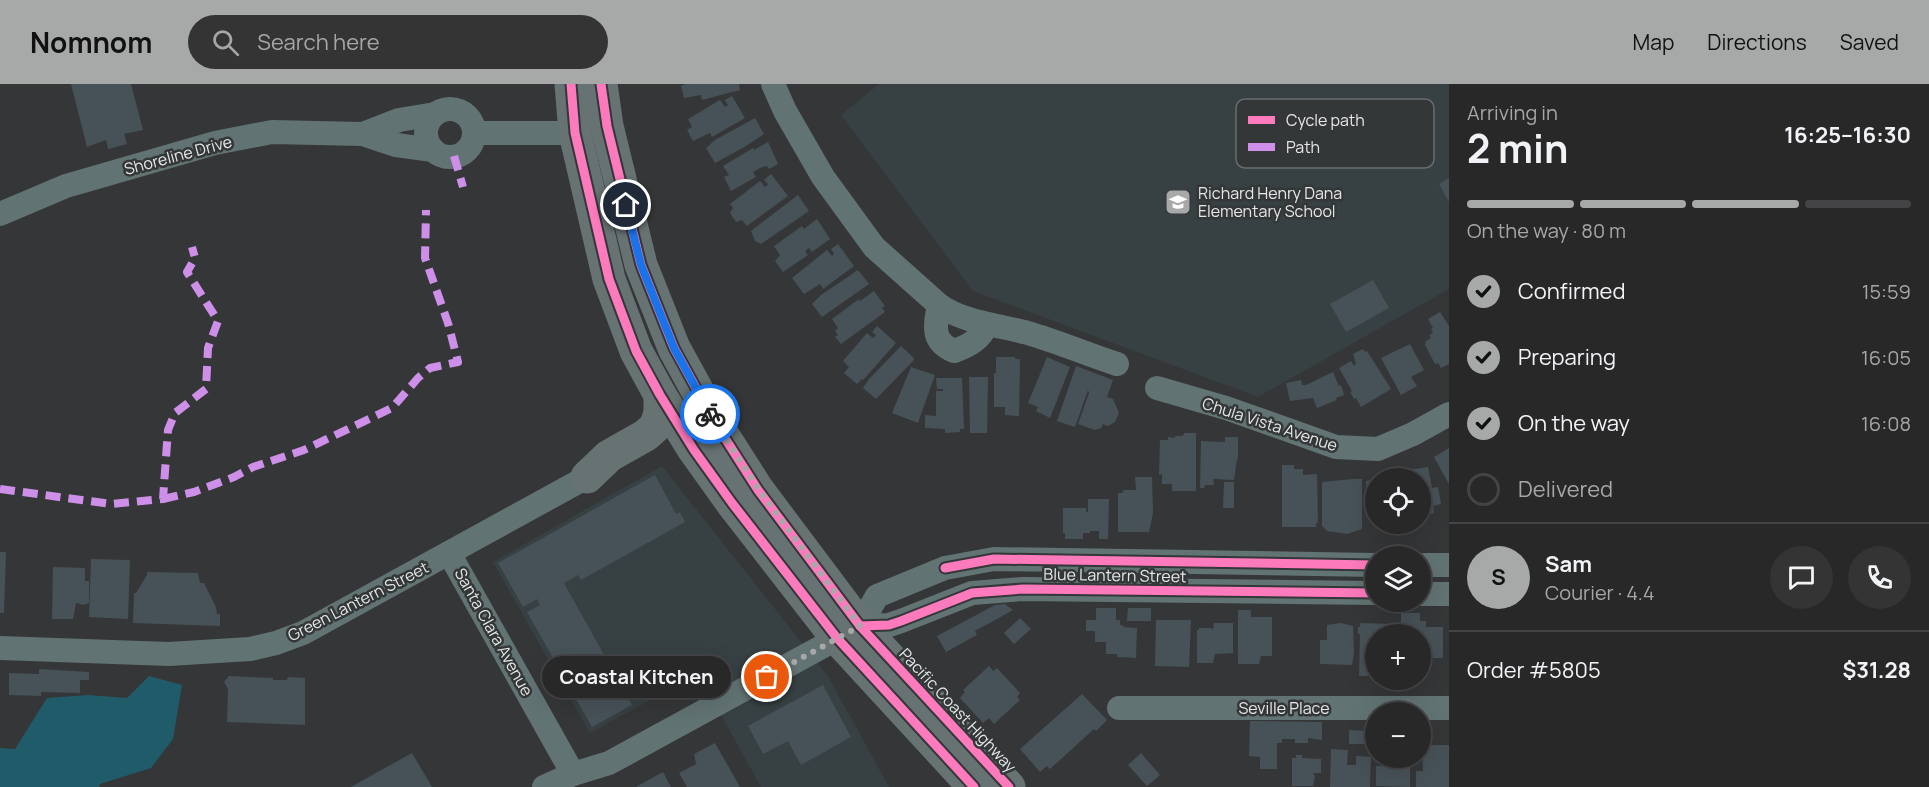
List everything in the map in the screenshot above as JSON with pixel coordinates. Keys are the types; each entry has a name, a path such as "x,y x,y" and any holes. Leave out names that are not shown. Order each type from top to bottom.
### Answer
{"highway":[{"name":"Pacific Coast Highway","path":"571,84 575,133 609,279 636,351 660,395 694,450 732,503 848,632 974,787"},
{"path":"584,84 582,107 575,133 600,170 633,272 656,331 676,368 714,421"},
{"name":"Pacific Coast Highway","path":"601,84 607,126 641,265 674,348 714,421 848,632 1009,787"},
{"path":"587,477 609,456 646,435 656,426 660,412 660,395"}],"street":[{"path":"773,84 785,111 823,177 874,247 939,304 946,309 987,324 1028,333 1117,364"},
{"name":"Shoreline Drive","path":"0,214 66,186 215,143 272,132 363,134 396,145 433,150 448,157 457,156 466,151 472,144 475,133 472,123 460,111 452,108 435,114 399,120 363,134"},
{"path":"433,150 426,132 428,123 435,114"},
{"path":"475,133 575,133"},
{"path":"939,304 936,336 945,347 954,351 965,348 975,341 987,324"},
{"name":"Chula Vista Avenue","path":"1157,388 1226,408 1336,447 1378,449 1413,434 1449,414"},
{"name":"Green Lantern Street","path":"0,648 169,654 250,649 276,643 303,633 587,477"},
{"name":"Santa Clara Avenue","path":"449,553 573,774"},
{"name":"Blue Lantern Street","path":"848,632 877,596 945,568 994,559 1365,565"},
{"path":"1431,566 1449,565"},
{"name":"Blue Lantern Street","path":"544,787 573,774 609,763 848,632 889,625 972,593 1023,589 1365,593"},
{"path":"1431,594 1449,594"},
{"name":"Seville Place","path":"1119,708 1449,708"}],"shaded area":[{"name":"Richard Henry Dana Elementary School","path":"879,84 1449,84 1449,289 1258,397 973,291 841,115"},
{"path":"662,466 828,676 889,787 761,787 698,674 590,733 493,562"},
{"path":"149,676 182,685 173,739 151,768 100,784 99,787 0,787 0,748 15,749 47,698 88,695 127,698"}],"building":[{"path":"71,84 131,84 143,130 124,134 127,144 108,149 106,140 87,147"},
{"path":"686,84 739,84 740,90 702,100 701,95 684,98 681,86"},
{"path":"732,96 745,118 712,137 710,133 693,141 687,130 692,127 688,119 720,100 725,107 728,105 725,100"},
{"path":"755,118 764,134 715,163 706,148 715,140"},
{"path":"768,142 778,164 769,169 767,166 753,172 756,177 731,191 724,177 729,175 723,166"},
{"path":"771,174 788,196 747,226 742,220 736,222 730,213 733,208 730,204 760,181 765,187 768,184 764,180"},
{"path":"1449,178 1449,202 1439,184"},
{"path":"798,195 809,211 761,244 755,241 751,231"},
{"path":"817,219 830,239 812,252 809,248 805,251 808,255 783,272 775,261 780,255 774,246 802,226 804,229"},
{"path":"838,244 854,266 823,289 820,284 804,294 792,278 827,250 832,256 834,254 831,249"},
{"path":"858,270 869,284 822,317 812,304 821,295"},
{"path":"1373,280 1389,308 1346,332 1330,304"},
{"path":"874,291 885,306 882,308 885,312 841,344 835,337 838,335 835,331 838,328 832,319"},
{"path":"1440,312 1449,326 1449,364 1441,368 1438,363 1435,364 1425,345 1426,341 1431,338 1429,335 1433,333 1428,319"},
{"path":"877,326 896,343 857,384 844,373 849,367 843,361 867,333 873,338 876,335 872,332"},
{"path":"1410,344 1424,370 1411,377 1417,386 1401,395 1381,358"},
{"path":"901,346 914,358 913,361 876,399 863,388"},
{"path":"1363,349 1367,351 1391,389 1361,407 1350,392 1352,391 1339,368 1351,361 1354,366 1356,364 1353,354"},
{"path":"996,357 1020,359 1019,416 1005,415 1005,407 994,407"},
{"path":"1047,357 1070,367 1050,418 1036,411 1038,407 1028,403"},
{"path":"1076,366 1113,380 1107,397 1113,399 1119,413 1115,422 1108,426 1103,424 1101,428 1095,430 1078,424 1089,393 1088,390 1075,427 1057,421"},
{"path":"911,367 935,375 918,423 892,413"},
{"path":"1333,372 1344,395 1336,398 1337,400 1317,408 1313,398 1290,401 1286,383 1301,380 1302,385 1306,385"},
{"path":"969,377 988,377 987,433 970,433"},
{"path":"936,378 962,378 964,429 960,429 960,432 945,433 945,429 925,428 925,415 936,416 936,391 943,391 943,389 937,389"},
{"path":"1184,433 1196,433 1196,491 1172,491 1172,484 1162,484 1162,474 1159,475 1160,440 1183,436"},
{"path":"1225,437 1238,437 1238,459 1234,480 1213,479 1214,485 1205,485 1204,488 1200,488 1201,441 1225,442"},
{"path":"1449,448 1449,484 1434,457"},
{"path":"1282,465 1294,465 1294,469 1303,469 1303,475 1317,474 1318,523 1316,527 1282,527"},
{"path":"655,475 676,514 680,512 685,522 581,580 578,575 564,583 632,705 592,727 527,612 540,605 537,599 523,607 498,563"},
{"path":"1135,477 1152,477 1153,513 1149,532 1118,532 1118,493 1124,490 1136,490"},
{"path":"1362,479 1362,529 1347,534 1327,531 1322,526 1322,482"},
{"path":"1224,482 1234,482 1234,508 1223,508"},
{"path":"1431,483 1432,488 1438,487 1441,504 1433,506 1434,513 1431,514"},
{"path":"1088,499 1109,499 1108,539 1099,539 1099,531 1090,531 1090,533 1083,533 1083,539 1065,539 1063,508 1086,508 1088,512"},
{"path":"0,552 6,552 4,613 0,613"},
{"path":"91,559 130,560 128,619 89,617"},
{"path":"53,567 85,568 85,581 89,581 89,603 83,605 76,603 73,619 52,619"},
{"path":"147,572 198,573 200,583 204,583 217,614 220,614 220,626 133,623 134,593"},
{"path":"1005,604 1013,610 975,631 977,635 946,652 937,636 995,605"},
{"path":"1096,608 1116,608 1116,620 1120,620 1120,625 1137,628 1136,658 1106,654 1106,642 1095,642 1095,631 1086,631 1086,620 1096,620"},
{"path":"1128,608 1151,608 1151,621 1127,621"},
{"path":"1238,610 1251,610 1251,617 1272,617 1272,656 1261,656 1259,664 1238,664"},
{"path":"1401,613 1420,613 1420,621 1426,621 1426,624 1401,624"},
{"path":"1020,618 1031,629 1014,644 1004,633"},
{"path":"1156,620 1191,620 1189,667 1155,666"},
{"path":"1214,623 1233,623 1233,653 1215,654 1213,663 1197,663 1197,630 1211,628 1213,630"},
{"path":"1341,623 1353,626 1352,665 1320,664 1320,640 1327,640 1327,625"},
{"path":"1360,623 1394,624 1365,624 1365,676 1359,676 1360,634 1358,634 1358,627"},
{"path":"1431,627 1443,627 1443,658 1431,658"},
{"path":"989,666 993,671 997,668 1020,693 1017,697 1020,700 994,724 989,718 983,723 960,698 965,692 963,690"},
{"path":"39,669 89,672 89,680 80,680 80,693 41,692 41,696 9,695 9,673 39,674"},
{"path":"229,676 273,678 273,680 287,680 288,677 305,678 305,725 227,722 228,689 224,682"},
{"path":"823,685 851,737 801,765 788,741 763,754 748,726"},
{"path":"1082,694 1107,720 1050,769 1047,766 1040,772 1020,749"},
{"path":"1250,721 1322,722 1322,740 1308,738 1308,743 1295,743 1295,739 1282,739 1282,743 1277,743 1277,769 1260,769 1260,757 1249,756"},
{"path":"1349,730 1365,731 1365,744 1349,744"},
{"path":"715,743 740,787 687,787 679,773 696,764 694,754"},
{"path":"1431,745 1449,745 1449,787 1416,787 1416,771 1423,771 1423,768 1431,768"},
{"path":"1331,749 1348,750 1347,765 1356,765 1356,756 1365,757 1365,768 1371,768 1370,787 1330,787"},
{"path":"412,753 432,787 351,787 383,769"},
{"path":"1141,753 1160,775 1147,786 1128,765"},
{"path":"1296,755 1302,755 1302,758 1321,759 1321,773 1313,773 1315,776 1313,786 1292,786 1292,758 1296,758"},
{"path":"1376,768 1410,768 1410,787 1376,786"},
{"path":"663,772 671,787 636,787"}],"marked path":[{"path":"454,156 463,187"},
{"path":"163,499 194,492 253,467 304,450 392,408 418,378 430,368 458,362 448,323 425,258 426,210"},
{"path":"0,489 111,504 163,499 168,430 175,413 206,389 208,348 218,321 187,272 195,258 192,247"}],"cycle path":[{"path":"571,84 575,133 609,279 636,351 660,395 694,450 732,503 837,638 974,787"},
{"path":"601,84 607,126 641,265 674,348 714,421 758,490 860,626 1009,787"},
{"path":"945,568 994,559 1365,565"},
{"path":"860,626 889,625 972,593 1023,589 1365,593"}],"way so far":[{"path":"710,414 759,490 860,626 767,677"}],"place":[{"name":"Richard Henry Dana Elementary School","path":"1178,202"},
{"name":"Coastal Kitchen","path":"767,677"}],"route":[{"path":"626,205 641,265 674,348 710,414"}]}
